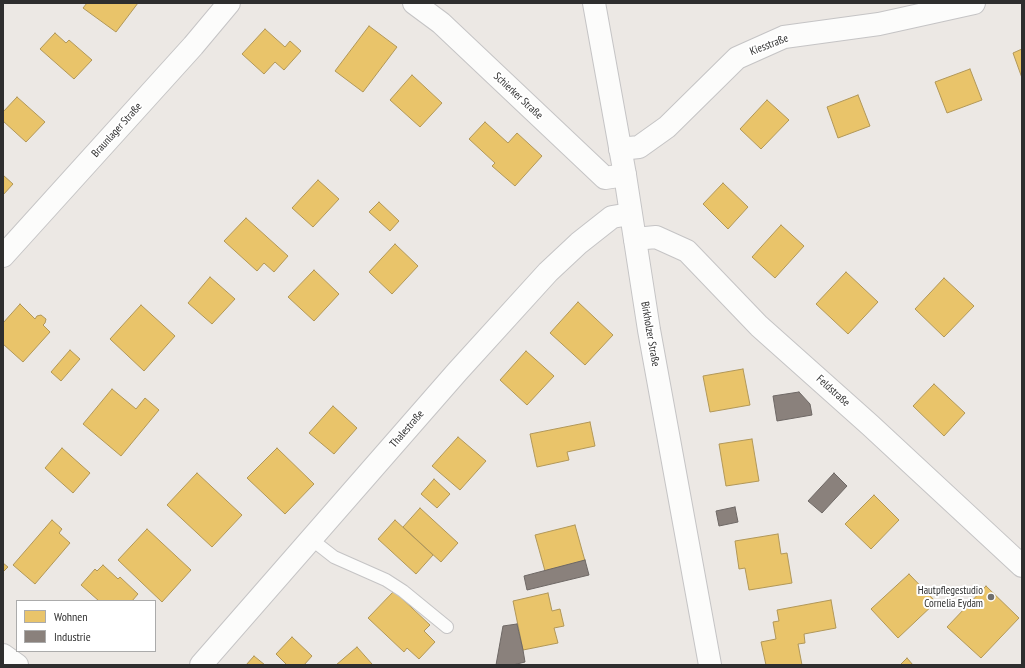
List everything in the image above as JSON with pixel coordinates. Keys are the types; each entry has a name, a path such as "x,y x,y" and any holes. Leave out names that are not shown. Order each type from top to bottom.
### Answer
{"street":[{"name":"Braunlager Straße","path":"3,256 188,52 229,3"},
{"name":"Schierker Straße","path":"414,3 441,23 605,178 625,175"},
{"name":"Birkholzer Straße","path":"594,3 625,175 649,330 710,665"},
{"name":"Kiesstraße","path":"620,149 639,147 667,127 737,58 784,37 879,24 974,3"},
{"name":"Thalestraße","path":"201,665 457,372 548,272 579,243 612,217 630,214"},
{"name":"Feldstraße","path":"635,239 656,237 687,251 759,326 870,425 1022,566"},
{"path":"3,655 17,665"}],"lane":[{"path":"311,539 334,557 386,580 403,591 447,627"}],"building: Wohnen":[{"path":"87,3 138,3 116,32 83,8"},
{"path":"369,26 397,47 363,92 335,71"},
{"path":"265,29 285,47 290,41 301,51 284,70 275,62 264,74 242,54"},
{"path":"55,33 66,43 69,40 92,60 74,79 40,49"},
{"path":"1022,49 1022,78 1013,53"},
{"path":"970,69 982,100 947,113 935,82"},
{"path":"412,75 442,103 420,127 390,100"},
{"path":"858,95 870,126 838,138 827,107"},
{"path":"17,97 45,122 26,142 3,121 3,112"},
{"path":"767,100 789,120 761,149 740,129"},
{"path":"485,122 508,143 517,133 542,156 515,186 492,166 495,163 469,139"},
{"path":"3,175 13,184 3,195"},
{"path":"318,180 339,199 313,227 292,208"},
{"path":"723,183 748,207 728,229 703,204"},
{"path":"379,202 399,221 390,231 369,212"},
{"path":"246,218 288,256 274,272 264,263 257,271 224,241"},
{"path":"781,225 804,246 775,278 752,257"},
{"path":"395,244 418,266 392,294 369,272"},
{"path":"314,270 339,294 314,321 288,297"},
{"path":"846,272 878,302 848,334 816,304"},
{"path":"210,277 235,299 212,324 188,303"},
{"path":"944,278 974,306 944,337 915,309"},
{"path":"578,302 613,335 585,365 550,333"},
{"path":"20,304 35,319 37,316 41,315 46,319 43,325 50,332 23,362 3,344 3,323"},
{"path":"141,305 175,336 144,371 110,339"},
{"path":"70,350 80,359 61,381 51,372"},
{"path":"526,351 554,376 527,405 500,380"},
{"path":"743,369 750,405 710,412 703,376"},
{"path":"934,384 965,413 944,436 913,406"},
{"path":"112,389 136,409 145,398 159,410 121,456 83,424"},
{"path":"333,406 357,428 334,454 309,433"},
{"path":"590,422 595,446 567,452 569,460 537,467 530,434"},
{"path":"458,437 486,461 460,490 432,466"},
{"path":"752,439 759,481 726,486 719,444"},
{"path":"62,448 90,473 73,493 45,468"},
{"path":"277,448 314,484 285,514 247,478"},
{"path":"197,473 242,515 212,547 167,505"},
{"path":"434,479 450,494 437,508 421,494"},
{"path":"874,495 899,520 871,549 845,524"},
{"path":"420,508 458,543 441,562 403,527"},
{"path":"52,520 62,529 59,533 70,543 35,584 13,565"},
{"path":"395,520 433,555 416,574 378,539"},
{"path":"575,525 585,561 545,571 535,535"},
{"path":"147,529 191,570 162,602 118,560"},
{"path":"778,534 781,554 787,553 792,583 749,590 745,568 739,569 735,541"},
{"path":"3,563 8,567 3,572"},
{"path":"103,565 118,579 120,577 138,594 133,600 98,600 81,585 95,569 97,571"},
{"path":"909,574 936,602 898,638 871,609"},
{"path":"986,586 1019,618 981,658 947,627"},
{"path":"394,591 430,625 424,631 435,642 419,659 407,648 404,652 368,618"},
{"path":"548,593 552,611 560,609 564,626 554,628 558,643 523,650 513,601"},
{"path":"831,600 836,628 804,634 805,643 798,644 802,665 766,665 761,642 776,639 773,622 779,621 777,610"},
{"path":"292,637 312,656 304,665 287,665 276,654"},
{"path":"357,647 372,664 371,665 336,665"},
{"path":"254,656 265,665 246,665"},
{"path":"907,658 913,665 900,665"}],"building: Industrie":[{"path":"799,392 810,404 812,415 777,421 773,396"},
{"path":"834,473 847,486 822,513 808,501"},
{"path":"735,507 738,522 719,526 716,511"},
{"path":"585,560 589,575 527,590 524,576"},
{"path":"517,624 525,662 513,665 496,665 503,626"}],"place":[{"name":"Hautpflegestudio Cornelia Eydam","path":"991,597"}]}
